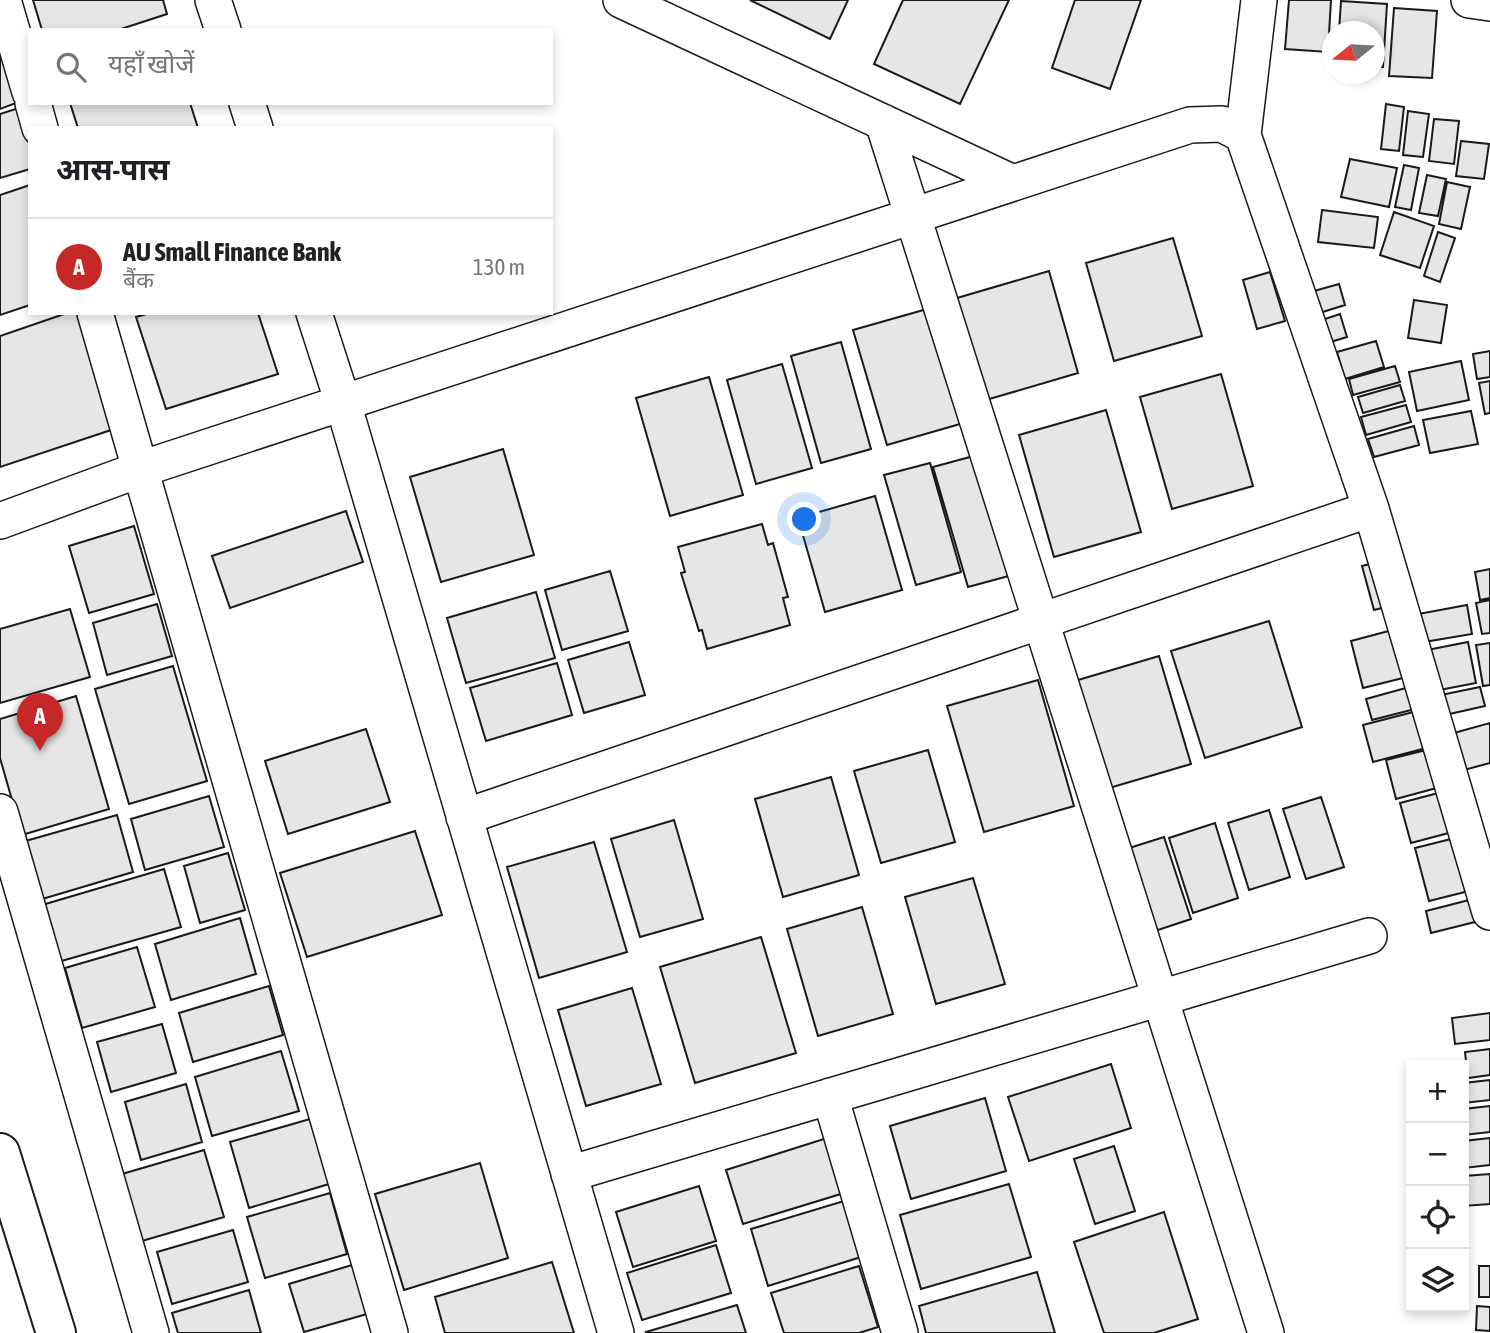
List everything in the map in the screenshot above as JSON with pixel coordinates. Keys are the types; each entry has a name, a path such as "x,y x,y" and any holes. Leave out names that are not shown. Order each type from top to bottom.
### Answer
{"main road":[{"path":"0,1153 56,1333"},
{"path":"0,1239 28,1333"}],"street":[{"path":"3,0 28,85"},
{"path":"214,0 222,28"},
{"path":"621,0 1013,183"},
{"path":"1259,0 1243,135 1371,509 1490,912"},
{"path":"1469,0 1490,4"},
{"path":"34,105 39,126"},
{"path":"248,105 254,126"},
{"path":"883,122 1266,1333"},
{"path":"0,521 141,469 1190,125 1222,124 1243,135"},
{"path":"96,315 390,1333"},
{"path":"315,315 343,403 616,1333"},
{"path":"464,817 1371,509"},
{"path":"0,813 151,1333"},
{"path":"569,1174 1369,936"},
{"path":"830,1097 900,1333"}],"building":[{"path":"33,0 163,0 167,14 124,28 41,28"},
{"path":"750,0 848,0 830,39"},
{"path":"903,0 1009,0 960,104 874,64"},
{"path":"1075,0 1141,0 1110,89 1052,68"},
{"path":"1289,0 1331,0 1330,21 1322,21 1322,52 1285,49"},
{"path":"1341,1 1387,4 1385,36 1385,21 1340,21"},
{"path":"1394,8 1437,11 1432,78 1389,76"},
{"path":"0,52 24,100 0,109"},
{"path":"1386,104 1404,107 1399,151 1381,149"},
{"path":"28,105 28,170 0,178 0,114"},
{"path":"71,105 191,105 197,126 77,126"},
{"path":"1408,111 1429,114 1423,157 1403,155"},
{"path":"1434,119 1459,121 1454,164 1429,161"},
{"path":"1461,141 1489,144 1484,179 1456,176"},
{"path":"1350,159 1397,168 1389,207 1341,197"},
{"path":"1404,165 1419,168 1411,210 1395,207"},
{"path":"1427,175 1446,179 1438,216 1419,213"},
{"path":"1447,182 1470,187 1461,229 1439,224"},
{"path":"28,186 28,306 0,315 0,195"},
{"path":"1322,210 1378,217 1374,248 1318,242"},
{"path":"1394,212 1434,226 1420,268 1380,255"},
{"path":"1438,232 1455,238 1440,282 1424,276"},
{"path":"1173,238 1202,336 1114,361 1086,263"},
{"path":"1049,271 1078,373 986,400 957,298"},
{"path":"1270,272 1285,321 1257,329 1243,280"},
{"path":"1339,284 1345,305 1313,315 1307,293"},
{"path":"1414,300 1447,305 1441,343 1408,338"},
{"path":"934,307 967,422 887,445 853,330"},
{"path":"1340,314 1347,337 1317,346 1310,324"},
{"path":"61,315 90,315 126,425 0,467 0,336"},
{"path":"259,315 278,374 166,409 136,317"},
{"path":"1376,341 1384,367 1345,379 1337,352"},
{"path":"841,342 871,449 821,463 791,356"},
{"path":"1490,351 1490,377 1477,379 1473,354"},
{"path":"1461,361 1469,400 1417,411 1409,372"},
{"path":"782,364 812,468 756,484 727,380"},
{"path":"1395,366 1400,382 1353,395 1349,379"},
{"path":"1221,374 1253,486 1172,509 1140,397"},
{"path":"709,377 743,495 670,516 636,398"},
{"path":"1490,381 1490,413 1485,414 1479,383"},
{"path":"1400,385 1405,401 1363,413 1358,397"},
{"path":"1406,405 1411,422 1366,435 1361,417"},
{"path":"1106,410 1141,532 1054,557 1019,435"},
{"path":"1471,411 1478,444 1430,453 1423,420"},
{"path":"1414,426 1419,445 1374,457 1368,439"},
{"path":"503,449 534,555 441,582 410,477"},
{"path":"981,454 1016,574 968,587 933,467"},
{"path":"930,463 961,572 916,585 884,475"},
{"path":"875,496 902,590 825,612 798,518"},
{"path":"346,511 363,562 230,608 212,556"},
{"path":"762,524 768,545 773,543 788,597 783,598 790,625 707,649 681,573 685,572 678,547"},
{"path":"134,526 154,594 89,613 69,546"},
{"path":"1382,561 1394,605 1374,610 1362,566"},
{"path":"1490,569 1490,598 1480,600 1475,572"},
{"path":"610,571 628,631 562,650 545,590"},
{"path":"536,592 555,658 466,683 447,618"},
{"path":"1490,600 1490,633 1482,634 1476,603"},
{"path":"157,604 172,656 107,675 93,623"},
{"path":"1467,605 1472,634 1418,643 1413,615"},
{"path":"70,609 90,677 0,703 0,629"},
{"path":"1269,621 1302,727 1205,758 1171,651"},
{"path":"1400,628 1411,676 1363,688 1351,641"},
{"path":"629,642 645,695 584,713 568,660"},
{"path":"1468,642 1476,683 1429,692 1422,651"},
{"path":"1490,643 1490,685 1483,686 1476,645"},
{"path":"1159,656 1191,764 1099,791 1068,683"},
{"path":"557,663 572,715 486,741 470,688"},
{"path":"173,666 207,781 129,804 95,689"},
{"path":"1038,680 1074,806 984,832 947,706"},
{"path":"1413,686 1419,708 1372,720 1366,699"},
{"path":"1480,687 1485,706 1436,717 1431,697"},
{"path":"76,696 109,809 22,835 0,758 0,719"},
{"path":"1421,710 1430,747 1373,762 1363,725"},
{"path":"1490,723 1490,763 1453,773 1443,736"},
{"path":"366,729 390,802 288,834 265,761"},
{"path":"1434,748 1444,786 1396,799 1386,760"},
{"path":"928,750 955,842 881,863 854,771"},
{"path":"831,777 859,875 783,897 755,799"},
{"path":"1450,790 1460,830 1411,843 1400,803"},
{"path":"209,796 224,847 145,870 131,819"},
{"path":"1321,797 1344,867 1306,879 1283,809"},
{"path":"1269,810 1290,877 1249,890 1228,823"},
{"path":"117,815 133,872 39,900 22,842"},
{"path":"674,820 703,919 640,937 611,839"},
{"path":"1215,823 1238,898 1193,913 1169,838"},
{"path":"415,831 442,915 307,957 280,873"},
{"path":"1463,836 1477,889 1429,901 1415,848"},
{"path":"1164,837 1191,919 1149,933 1123,850"},
{"path":"594,842 627,952 539,978 507,867"},
{"path":"228,853 245,910 200,923 184,866"},
{"path":"164,869 181,927 58,962 42,905"},
{"path":"973,878 1005,984 936,1004 905,897"},
{"path":"1481,897 1487,919 1431,933 1426,911"},
{"path":"862,907 893,1014 818,1036 787,929"},
{"path":"240,918 256,974 171,1000 155,944"},
{"path":"761,937 796,1053 695,1083 660,967"},
{"path":"137,947 155,1007 82,1028 65,968"},
{"path":"269,986 283,1035 193,1062 179,1013"},
{"path":"632,988 661,1084 586,1106 558,1010"},
{"path":"1490,1013 1490,1040 1455,1044 1452,1018"},
{"path":"162,1024 176,1073 111,1092 97,1042"},
{"path":"1490,1049 1490,1075 1469,1078 1469,1060 1466,1060 1465,1052"},
{"path":"281,1051 299,1111 212,1136 195,1077"},
{"path":"1111,1064 1131,1128 1029,1161 1008,1097"},
{"path":"1490,1080 1490,1100 1469,1102 1469,1082"},
{"path":"186,1084 202,1142 141,1160 125,1102"},
{"path":"985,1098 1006,1171 911,1199 890,1126"},
{"path":"1490,1106 1490,1132 1469,1134 1469,1108"},
{"path":"310,1119 329,1184 249,1208 230,1142"},
{"path":"827,1138 844,1193 743,1224 726,1170"},
{"path":"1490,1138 1490,1165 1469,1167 1469,1140"},
{"path":"1114,1146 1135,1211 1095,1224 1074,1159"},
{"path":"204,1150 224,1217 142,1241 122,1174"},
{"path":"480,1163 508,1258 404,1290 375,1194"},
{"path":"1490,1174 1490,1204 1469,1206 1469,1176"},
{"path":"1009,1184 1031,1257 921,1289 900,1215"},
{"path":"699,1186 716,1241 633,1267 616,1212"},
{"path":"330,1193 347,1254 265,1278 247,1217"},
{"path":"844,1201 861,1257 768,1286 751,1229"},
{"path":"1164,1212 1198,1319 1154,1333 1104,1333 1074,1242"},
{"path":"233,1230 248,1282 172,1304 157,1252"},
{"path":"716,1245 731,1293 642,1320 627,1273"},
{"path":"552,1262 574,1333 445,1333 435,1297"},
{"path":"352,1265 367,1314 304,1332 289,1284"},
{"path":"859,1266 878,1327 859,1333 784,1333 771,1293"},
{"path":"1479,1266 1490,1266 1490,1297 1479,1297"},
{"path":"1037,1272 1055,1333 926,1333 919,1306"},
{"path":"249,1290 261,1333 178,1333 172,1313"},
{"path":"737,1305 746,1333 646,1332"},
{"path":"1477,1306 1490,1307 1490,1331 1476,1330"}],"place":[{"name":"AU Small Finance Bank","path":"40,751"}]}
